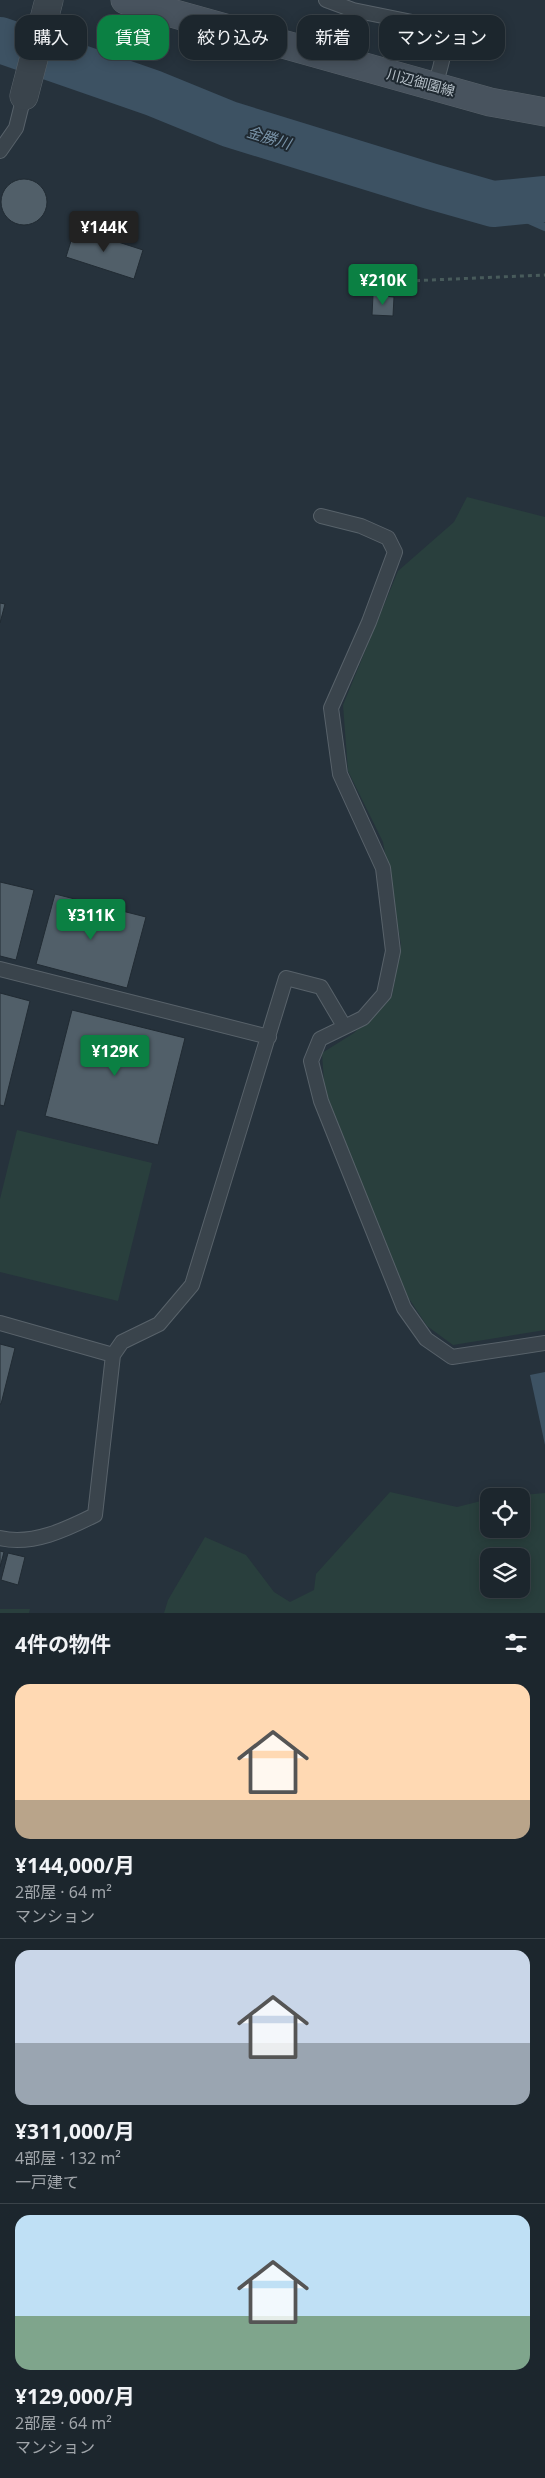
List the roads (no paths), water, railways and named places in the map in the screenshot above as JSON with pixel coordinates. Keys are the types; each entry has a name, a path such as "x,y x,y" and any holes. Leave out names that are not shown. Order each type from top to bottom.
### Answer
{"main road":[{"name":"川辺御園線","path":"125,0 490,102 545,112"}],"street":[{"path":"24,96 49,0"}],"lane":[{"path":"326,0 353,10 422,24 432,28 441,37 444,48 435,86"},
{"path":"0,151 16,128 24,96"},
{"path":"321,516 361,526 388,538 394,552 369,622 331,708 340,774 383,868 393,952 384,994 363,1018 320,1039 311,1061 321,1101 404,1308 426,1339 452,1357 545,1342"},
{"path":"0,969 269,1037"},
{"path":"0,1538 8,1540 54,1535 95,1515 113,1355 122,1342 159,1324 192,1285 286,978 321,987 344,1026"},
{"path":"0,1323 113,1355"}],"water":[{"path":"545,1372 545,1445 530,1375"}],"waterway":[{"name":"金勝川","path":"0,40 153,93 229,124 430,186 493,204 545,199"},
{"path":"493,204 545,227"}]}
